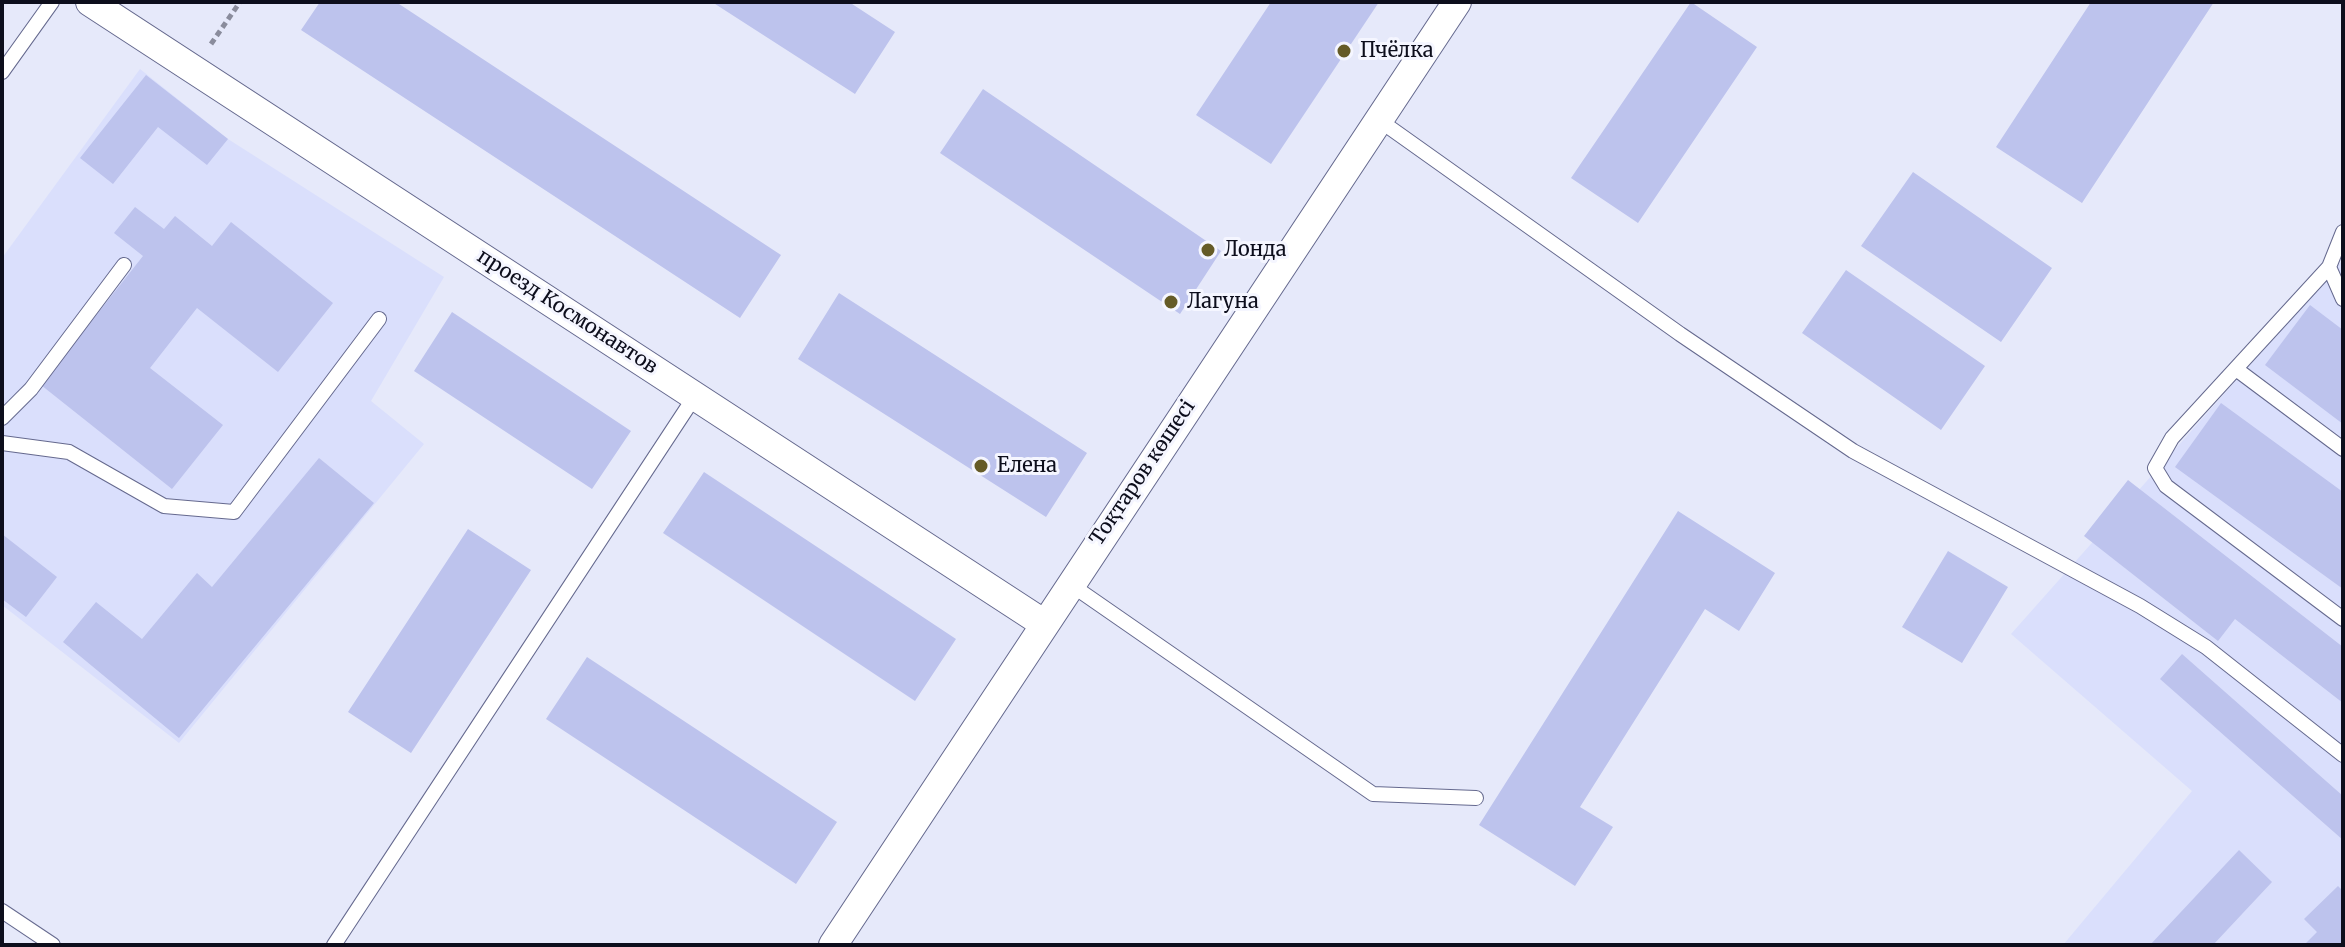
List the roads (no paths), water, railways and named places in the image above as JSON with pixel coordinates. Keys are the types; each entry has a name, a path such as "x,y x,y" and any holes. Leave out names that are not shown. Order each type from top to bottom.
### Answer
{"street":[{"name":"проезд Космонавтов","path":"90,2 1043,623"},
{"name":"Тоқтаров көшесі","path":"833,945 1043,623 1457,2"}],"lane":[{"path":"2,72 52,2"},
{"path":"1379,120 1680,334 1853,451 2153,614 2206,647 2343,755"},
{"path":"2343,232 2329,267 2172,438 2155,468 2166,486 2343,619"},
{"path":"2,418 31,389 124,265"},
{"path":"2329,267 2343,299"},
{"path":"2,443 69,452 164,506 234,512 379,319"},
{"path":"2236,369 2343,449"},
{"path":"334,945 695,396"},
{"path":"1070,583 1373,794 1476,798"},
{"path":"2,911 53,945"}],"place":[{"name":"Пчёлка","path":"1344,51"},
{"name":"Лонда","path":"1208,250"},
{"name":"Лагуна","path":"1171,302"},
{"name":"Елена","path":"981,466"}]}
